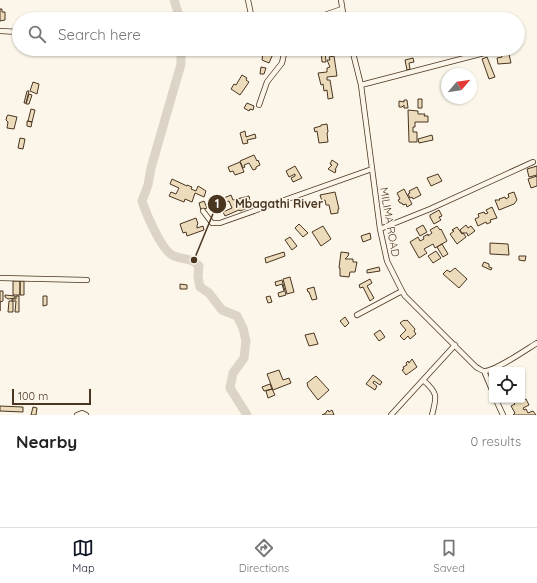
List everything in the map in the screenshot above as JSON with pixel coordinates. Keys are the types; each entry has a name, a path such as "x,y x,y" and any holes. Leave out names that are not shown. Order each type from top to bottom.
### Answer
{"street":[{"path":"248,0 251,12"},
{"path":"340,0 343,12"},
{"path":"331,12 342,8"},
{"path":"0,31 12,32"},
{"path":"259,105 266,82 282,63 284,56"},
{"name":"MILIMA ROAD","path":"354,56 360,85 380,229 387,261 405,296 476,367 484,371"},
{"path":"360,85 472,56"},
{"path":"380,229 430,209 533,162"},
{"path":"203,211 212,223 220,223 372,169"},
{"path":"0,278 87,280"},
{"path":"357,315 402,292"},
{"path":"489,383 484,371 490,371 537,343"},
{"path":"391,415 455,345"},
{"path":"423,380 433,389 435,393 436,400 432,415"},
{"path":"497,403 503,415"},
{"path":"77,415 82,413 86,415"}],"building":[{"path":"0,9 2,9 2,12 5,12 5,20 0,21"},
{"path":"263,56 272,56 269,63 262,60"},
{"path":"322,56 326,56 326,62 322,62"},
{"path":"334,56 337,76 327,77 327,80 330,80 333,98 328,99 327,90 324,91 323,84 321,85 318,73 327,72 327,68 330,67 327,60 330,60 329,57"},
{"path":"509,56 511,63 498,64 497,58"},
{"path":"487,57 495,77 489,79 482,59"},
{"path":"413,58 414,62 409,63 410,69 407,70 405,60"},
{"path":"261,67 266,68 264,74 260,74"},
{"path":"242,75 247,78 246,80 249,82 240,95 231,89 234,84 236,85"},
{"path":"33,82 39,84 37,94 30,91"},
{"path":"27,91 29,91 26,103 24,103"},
{"path":"29,94 32,95 29,104 26,104"},
{"path":"418,99 422,99 422,108 418,108"},
{"path":"404,100 407,100 408,108 404,108 404,105 399,107 399,101 404,102"},
{"path":"247,103 254,106 253,110 250,109 249,111 244,108"},
{"path":"31,109 35,110 32,122 28,121"},
{"path":"408,110 418,111 418,114 425,114 424,116 428,116 428,122 415,122 413,132 417,132 417,142 409,142"},
{"path":"8,115 17,117 14,129 7,128 8,122 6,120"},
{"path":"27,121 32,122 31,127 27,126"},
{"path":"327,124 328,142 319,143 317,131 315,132 314,128"},
{"path":"245,131 246,137 255,134 256,138 247,140 248,143 243,144 240,133"},
{"path":"432,135 433,140 419,143 418,139"},
{"path":"20,138 25,139 23,149 18,148"},
{"path":"254,155 260,165 253,170 249,163 244,165 245,167 243,168 240,161"},
{"path":"332,160 338,164 335,173 328,169 332,165 330,164"},
{"path":"240,162 244,172 235,175 233,171 230,172 228,167"},
{"path":"295,166 302,178 293,182 291,178 295,176 295,174 289,177 286,171"},
{"path":"537,166 537,175 529,177 527,169"},
{"path":"438,174 442,181 431,186 427,178"},
{"path":"537,176 537,186 531,188 528,179"},
{"path":"172,179 192,187 191,189 196,191 198,186 206,191 204,197 195,193 192,202 185,199 184,202 169,196 171,192 176,194 179,188 170,184"},
{"path":"417,187 421,195 413,199 412,197 410,198 408,194 410,193 409,191"},
{"path":"404,189 412,204 407,207 406,204 403,205 398,200 400,199 397,193"},
{"path":"335,192 339,209 338,213 331,214 329,205 326,205 325,200 322,201 320,195"},
{"path":"514,192 517,200 514,204 499,210 495,200 500,200 499,199 505,197 506,199 509,197 508,194"},
{"path":"231,195 233,200 249,196 250,201 243,203 245,207 260,202 262,206 251,211 250,207 225,216 223,212 232,208 229,201 221,204 219,200"},
{"path":"204,201 207,208 201,210 199,203"},
{"path":"492,207 497,218 490,220 491,222 487,224 486,222 478,226 475,219 479,217 478,214 484,212 485,214 488,213 486,210"},
{"path":"439,210 442,216 439,217 441,220 434,224 430,215"},
{"path":"196,218 198,224 197,228 203,226 204,230 187,236 186,232 183,233 180,224"},
{"path":"299,224 308,233 303,237 295,228"},
{"path":"423,225 427,232 420,236 416,229"},
{"path":"466,225 468,228 471,226 475,231 468,236 467,233 462,233 460,230"},
{"path":"323,226 331,239 321,246 312,232"},
{"path":"437,226 440,230 441,229 447,241 435,248 433,244 424,249 427,253 419,258 410,242 418,237 420,241 424,239 423,237 432,233 430,230"},
{"path":"457,227 466,237 457,244 450,234 454,231 452,230"},
{"path":"370,233 371,239 363,242 361,236"},
{"path":"290,237 297,246 292,250 285,240"},
{"path":"490,243 508,244 509,255 490,254"},
{"path":"442,244 448,254 443,257 437,247"},
{"path":"436,251 441,258 433,263 428,256"},
{"path":"284,252 285,256 266,263 265,258"},
{"path":"341,252 349,253 345,259 353,259 353,262 357,262 355,272 350,272 349,277 340,276 339,268"},
{"path":"519,256 526,256 525,261 519,260"},
{"path":"484,262 489,264 489,267 492,268 491,270 482,266"},
{"path":"379,267 380,271 367,273 367,270"},
{"path":"455,268 467,279 459,288 443,274 447,270 450,272"},
{"path":"290,277 294,292 287,294 283,279"},
{"path":"370,279 372,283 367,286 374,298 370,301 363,287 360,288 359,285"},
{"path":"282,280 286,295 279,297 278,293 284,291 282,284 276,286 275,282"},
{"path":"13,281 20,281 20,295 13,295"},
{"path":"20,281 24,281 24,295 20,295"},
{"path":"180,284 187,285 187,289 180,289"},
{"path":"314,287 317,299 312,300 307,289"},
{"path":"0,291 3,291 3,301 0,302"},
{"path":"5,295 15,296 15,298 8,299"},
{"path":"16,296 19,296 19,312 15,312 16,301 12,301 12,299 16,299"},
{"path":"43,296 47,296 47,305 43,306"},
{"path":"270,296 272,302 268,303 266,297"},
{"path":"9,301 13,301 13,312 8,312"},
{"path":"345,317 349,323 345,327 340,321"},
{"path":"407,320 415,329 414,331 416,334 410,339 408,336 404,340 400,336 406,330 400,323"},
{"path":"380,330 385,337 379,341 374,334"},
{"path":"314,333 318,344 309,346 305,335"},
{"path":"412,359 417,367 406,375 402,370 404,369 403,367"},
{"path":"279,370 283,380 289,378 291,383 273,390 267,374"},
{"path":"373,375 382,382 380,385 374,381 373,383 377,386 375,390 366,384"},
{"path":"316,376 329,390 318,400 308,387 307,383"},
{"path":"270,384 272,389 264,391 262,387"},
{"path":"272,389 275,395 268,398 266,391"},
{"path":"525,399 529,405 523,408 524,410 526,409 528,413 533,411 536,415 513,415 515,413 511,406 515,404 514,403 525,403"},
{"path":"0,406 23,407 23,412 0,411"},
{"path":"33,407 37,408 36,415 31,415"},
{"path":"328,410 329,412 332,410 334,415 322,415 326,413"}],"waterway":[{"path":"174,0 178,12"},
{"path":"181,56 181,64 151,168 148,185 142,201 155,232 164,247 174,256 190,260 199,266 198,277 200,287 209,293 222,310 237,316 243,328 246,341 244,358 233,373 230,388 247,415"}],"place":[{"name":"Mbagathi River","path":"194,260"}]}
